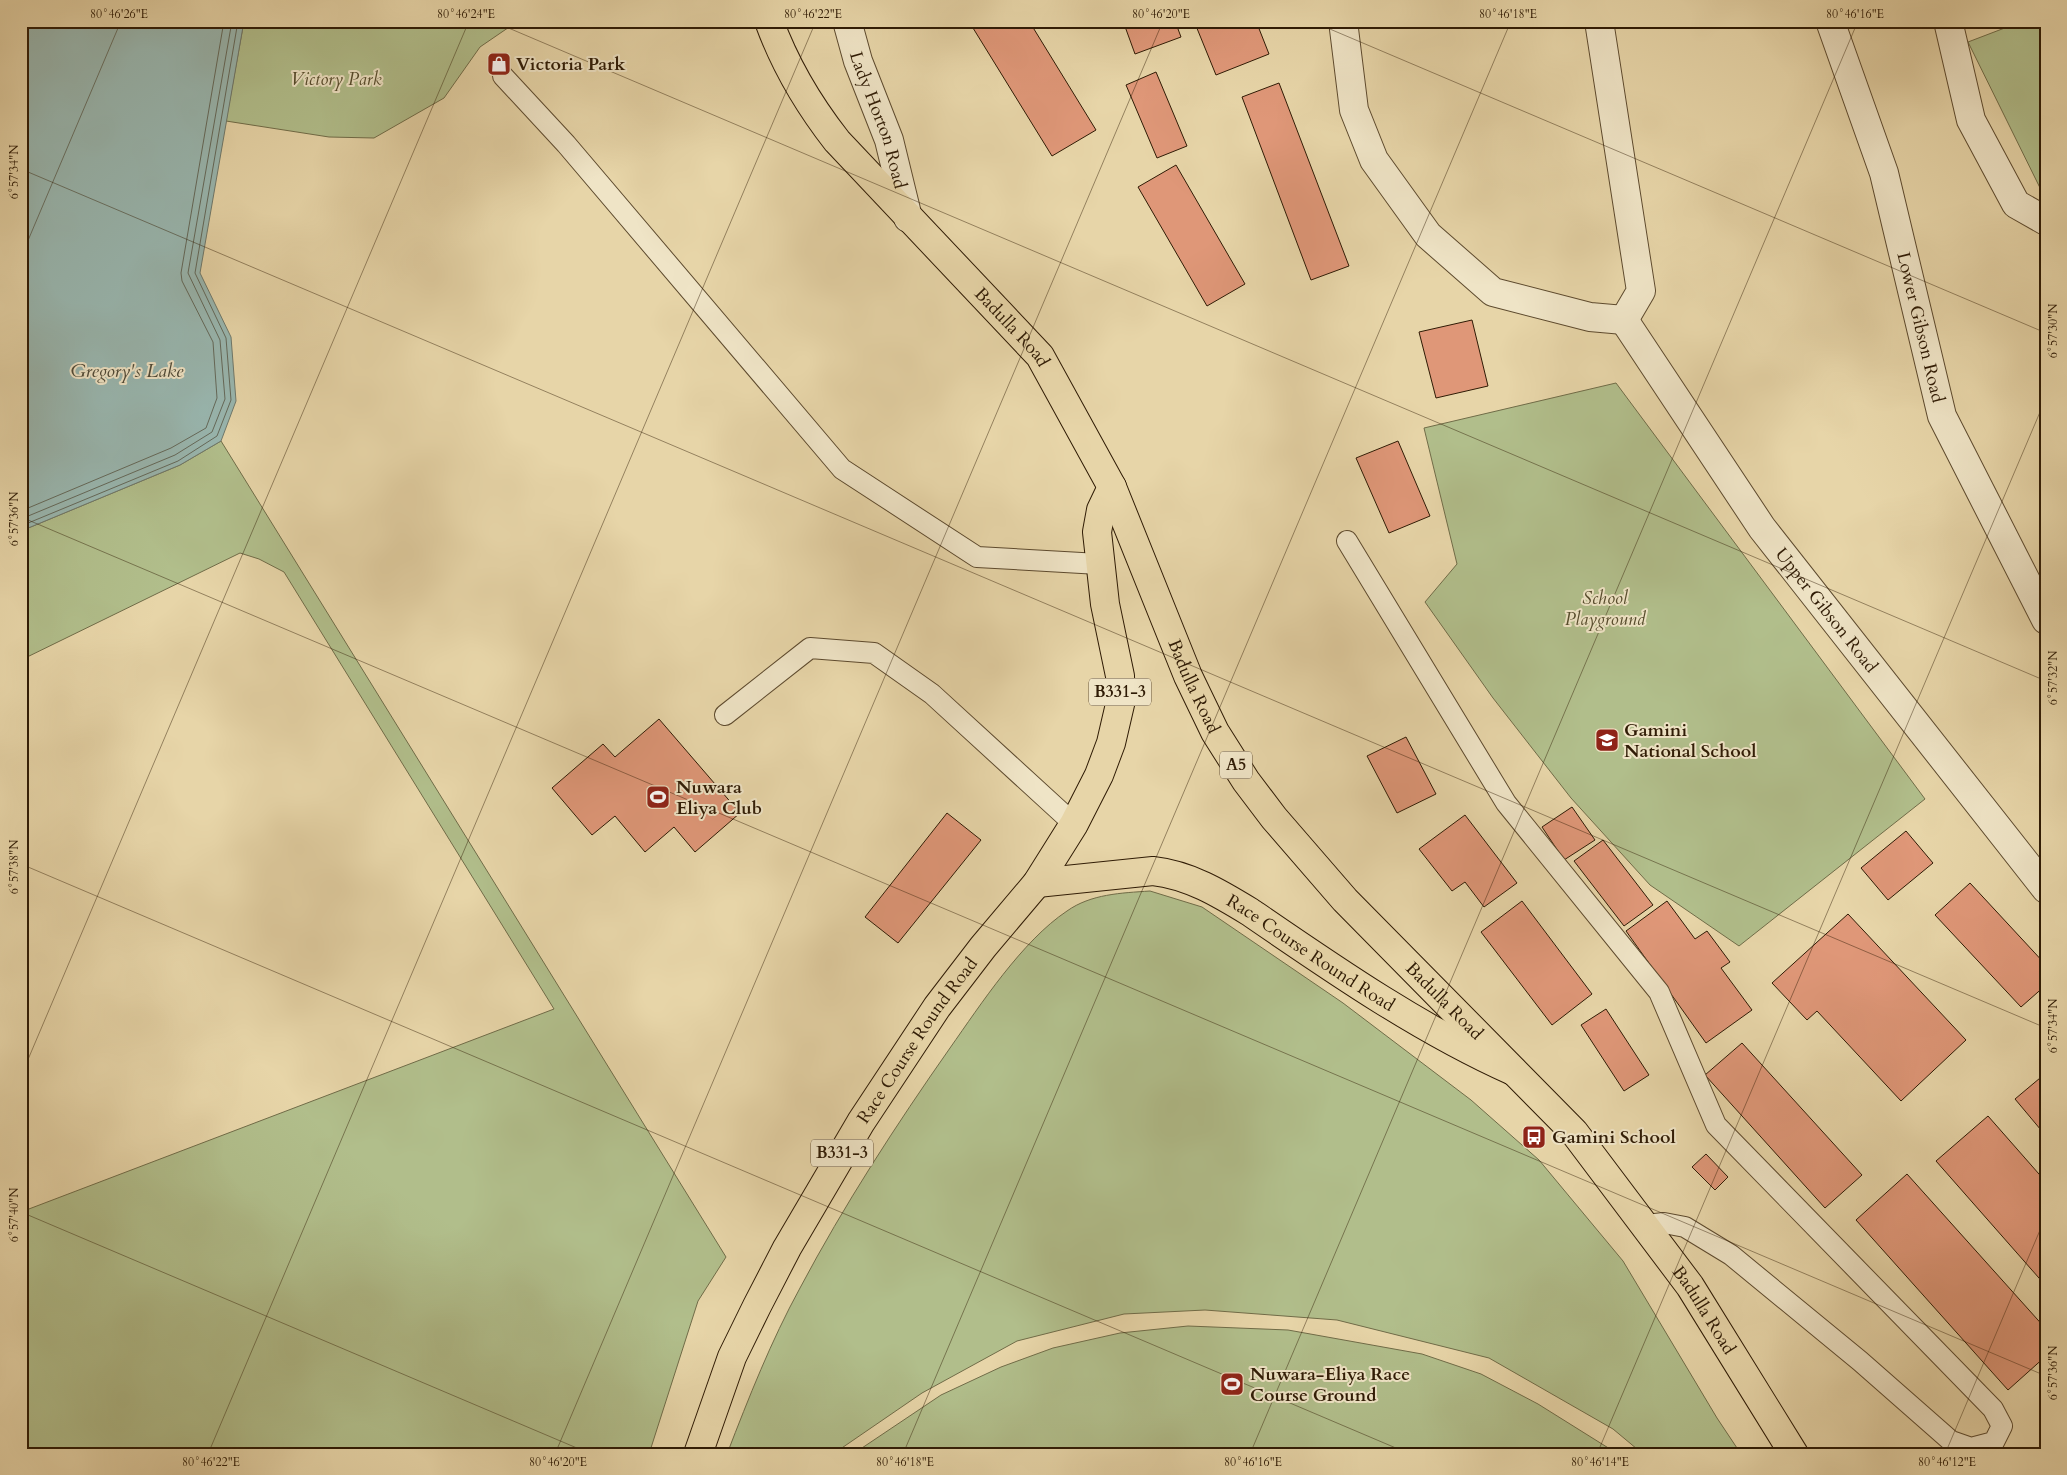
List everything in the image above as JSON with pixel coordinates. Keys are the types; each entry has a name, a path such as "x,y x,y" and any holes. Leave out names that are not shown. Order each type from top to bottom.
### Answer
{"main road":[{"name":"Badulla Road","path":"769,21 785,61 815,113 837,142 1040,356 1112,487 1188,676 1215,732 1246,781 1274,818 1345,900 1574,1132 1646,1225 1690,1286 1794,1454"},
{"name":"Race Course Round Road","path":"698,1454 732,1357 757,1306 787,1248 861,1122 937,1007 983,947 1037,883 1074,824 1099,775 1111,743 1121,700 1120,676 1099,564 1097,532 1101,510 1112,487"},
{"name":"Race Course Round Road","path":"1037,883 1153,870 1172,873 1193,881 1250,912 1426,1026 1470,1052 1516,1072"}],"street":[{"name":"Lady Horton Road","path":"847,21 858,61 889,140 908,218"},
{"path":"1343,21 1354,110 1374,160 1428,235 1492,292 1590,317 1624,320 1641,291 1600,21"},
{"name":"Lower Gibson Road","path":"1830,21 1884,173 1942,416 2046,620"},
{"path":"1948,21 1971,120 2016,204 2046,221"},
{"name":"Upper Gibson Road","path":"1624,320 1762,528 2046,888"}],"lane":[{"path":"503,76 566,144 842,469 977,558 1099,564"},
{"path":"1347,542 1506,803 1659,992 1716,1124 1993,1409 2002,1426 1994,1442 1971,1448 1951,1441 1860,1361 1732,1255 1685,1227 1664,1223 1646,1225"},
{"path":"725,715 810,648 874,653 932,694 1074,824"}],"green space":[{"name":"Victory Park","path":"244,21 518,21 480,47 444,98 374,138 329,137 226,121"},
{"path":"2023,21 2046,21 2046,200 1968,42"},
{"name":"School Playground","path":"1616,383 1925,799 1739,946 1650,885 1571,798 1493,698 1425,602 1457,564 1424,428"},
{"path":"221,441 726,1257 698,1301 649,1454 21,1454 21,1212 554,1009 284,572 259,559 240,553 21,660 21,531 180,465"},
{"path":"1150,891 1202,907 1343,1003 1471,1100 1539,1160 1623,1261 1717,1418 1741,1454 1643,1454 1613,1429 1489,1358 1337,1320 1205,1310 1124,1314 1017,1341 922,1393 833,1454 727,1454 770,1349 789,1308 817,1257 890,1136 1003,974 1034,939 1050,924 1076,905 1096,898 1117,894"},
{"name":"Nuwara-Eliya Race Course Ground","path":"1188,1326 1288,1330 1422,1354 1481,1374 1538,1404 1618,1454 853,1454 941,1395 1001,1367 1053,1348 1120,1333"}],"water":[{"name":"Gregory's Lake","path":"21,21 244,21 200,273 231,337 236,401 221,441 180,465 21,531"}],"building":[{"path":"985,21 1029,21 1096,130 1052,156 973,28"},
{"path":"1123,21 1175,21 1181,37 1135,54"},
{"path":"1194,21 1256,21 1269,54 1216,75"},
{"path":"1156,72 1187,146 1157,158 1126,85"},
{"path":"1279,83 1349,266 1311,280 1242,97"},
{"path":"1176,165 1245,284 1207,306 1138,187"},
{"path":"1472,320 1488,386 1436,398 1419,332"},
{"path":"1398,441 1430,516 1389,533 1356,458"},
{"path":"659,719 740,813 695,852 674,827 645,852 615,816 592,835 552,788 603,744 615,757"},
{"path":"1406,737 1436,794 1397,813 1367,756"},
{"path":"1572,807 1595,840 1564,860 1542,827"},
{"path":"947,813 981,840 898,943 865,917"},
{"path":"1465,815 1517,883 1484,907 1465,882 1452,891 1419,849"},
{"path":"1906,831 1933,863 1888,900 1861,868"},
{"path":"1603,840 1653,905 1624,926 1574,861"},
{"path":"1970,883 2046,965 2046,985 2021,1007 1935,915"},
{"path":"1522,901 1592,994 1552,1025 1481,932"},
{"path":"1667,901 1695,939 1707,931 1730,962 1721,968 1752,1010 1706,1043 1626,931"},
{"path":"1848,914 1966,1040 1901,1101 1817,1011 1807,1020 1772,983"},
{"path":"1606,1009 1649,1075 1624,1091 1581,1025"},
{"path":"1742,1043 1862,1175 1825,1208 1705,1075"},
{"path":"2046,1073 2046,1136 2015,1099"},
{"path":"1988,1116 2046,1182 2046,1286 1936,1161"},
{"path":"1706,1154 1728,1177 1715,1190 1692,1167"},
{"path":"1907,1174 2046,1329 2046,1356 2008,1390 1856,1220"}],"place":[{"name":"Victoria Park","path":"499,64"},
{"name":"Gamini National School","path":"1607,740"},
{"name":"Nuwara Eliya Club","path":"658,797"},
{"name":"Gamini School","path":"1534,1137"},
{"name":"Nuwara-Eliya Race Course Ground","path":"1232,1384"}]}
